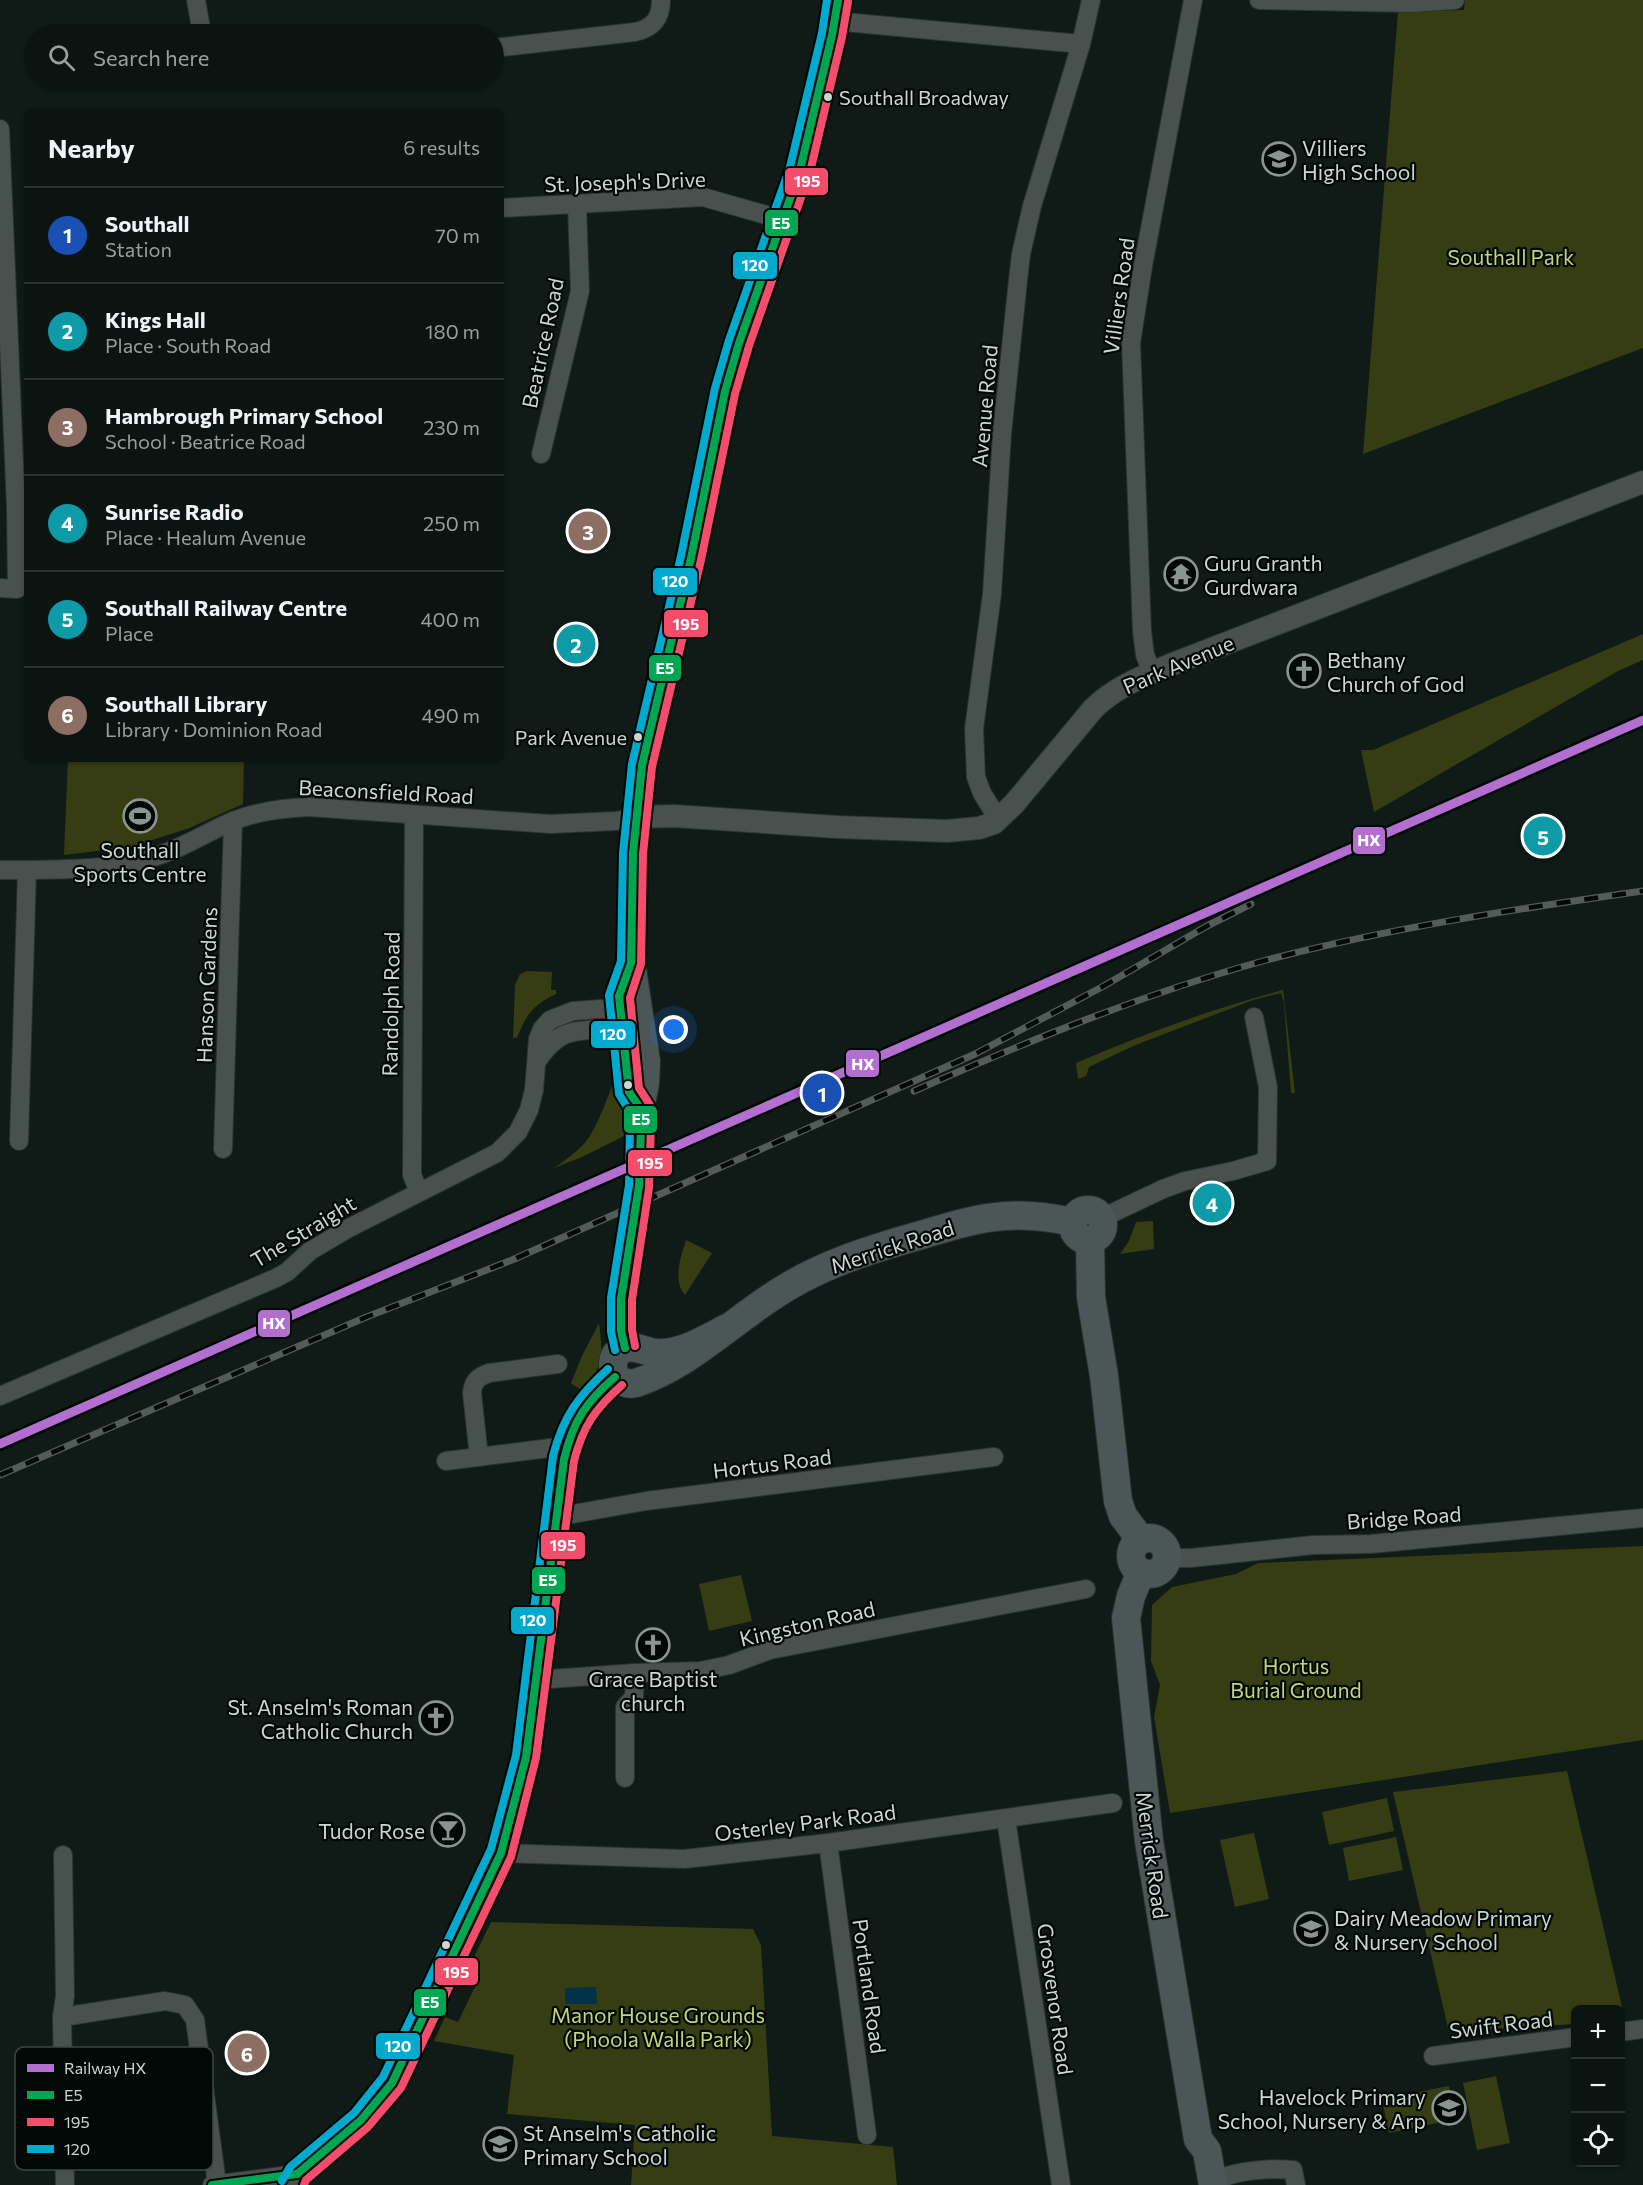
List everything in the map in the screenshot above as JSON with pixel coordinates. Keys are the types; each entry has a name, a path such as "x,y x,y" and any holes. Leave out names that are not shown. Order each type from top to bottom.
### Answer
{"main road":[{"path":"641,1117 629,1092 627,996 632,864 642,765 691,558 726,391 739,343 800,170 836,11"},
{"path":"627,996 645,1061 645,1083 641,1117 640,1178 620,1314 638,1359"},
{"name":"Merrick Road","path":"638,1359 656,1353 671,1352 696,1343 727,1328 772,1296 821,1268 881,1246 970,1221 1005,1216 1044,1216 1088,1227"},
{"path":"1088,1227 1091,1297 1104,1376 1118,1501 1123,1516 1141,1540"},
{"path":"615,1377 613,1360 618,1352 638,1359"},
{"path":"1152,1538 1165,1547 1167,1558 1164,1567 1156,1573 1141,1572 1134,1564 1132,1554 1136,1544 1141,1540 1152,1538"},
{"name":"Merrick Road","path":"1141,1572 1126,1612 1126,1630 1149,1841 1198,2139 1194,2154 1213,2182"}],"street":[{"path":"196,0 200,24"},
{"path":"504,47 647,29 660,15 661,0"},
{"name":"Avenue Road","path":"998,819 982,793 976,777 974,729 992,594 1002,434 1018,280 1021,254 1032,206 1081,44 1091,0"},
{"name":"Villiers Road","path":"1152,672 1144,649 1142,631 1131,343 1193,0"},
{"path":"1259,0 1411,3 1455,0"},
{"path":"836,11 1081,44"},
{"path":"0,129 16,508 17,589 0,588"},
{"name":"St. Joseph's Drive","path":"504,208 703,197 784,220"},
{"name":"Beatrice Road","path":"541,454 580,291 577,204"},
{"name":"Park Avenue","path":"636,818 674,816 837,827 947,831 979,828 994,823 1014,804 1104,699 1124,685 1152,672 1643,482"},
{"name":"Beaconsfield Road","path":"0,870 116,866 150,858 184,846 233,821 277,809 309,807 550,824 609,822 636,818"},
{"name":"Randolph Road","path":"414,815 412,1175 419,1192"},
{"name":"Hanson Gardens","path":"223,1149 233,821"},
{"path":"19,1141 27,870"},
{"name":"The Straight","path":"0,1396 276,1278 287,1272 321,1244 489,1158 510,1141 524,1122 534,1090 537,1061 548,1044 575,1031 627,996"},
{"path":"1088,1227 1163,1189 1185,1181 1268,1161 1268,1087 1254,1017"},
{"path":"479,1457 473,1383 480,1376 489,1373 558,1364"},
{"path":"212,2185 295,2179 361,2120 392,2083 501,1853 526,1757 560,1476 566,1446 579,1413 597,1392 615,1377"},
{"path":"446,1461 566,1446"},
{"name":"Hortus Road","path":"555,1517 646,1501 994,1457"},
{"name":"Bridge Road","path":"1167,1558 1191,1558 1312,1545 1371,1544 1643,1518"},
{"name":"Kingston Road","path":"536,1680 635,1672 700,1671 729,1665 770,1650 1086,1589"},
{"path":"625,1778 625,1707 634,1697 635,1672"},
{"name":"Osterley Park Road","path":"501,1853 684,1859 828,1843 1113,1803"},
{"name":"Grosvenor Road","path":"1006,1819 1061,2185"},
{"name":"Portland Road","path":"828,1843 867,2135"},
{"path":"63,1855 65,1996 62,2017 63,2047"},
{"path":"62,2017 165,2001 185,2005 195,2019 199,2047"},
{"path":"1625,2031 1643,2029"},
{"name":"Swift Road","path":"1433,2056 1571,2038"},
{"path":"213,2154 217,2184"},
{"path":"1213,2182 1281,2168 1294,2178"},
{"path":"65,2170 65,2185"}],"green space":[{"name":"Southall Park","path":"1465,0 1643,0 1643,348 1363,454 1398,12 1464,10"},
{"path":"1643,634 1643,660 1618,671 1374,812 1361,750 1373,750"},
{"name":"Southall Sports Centre","path":"68,762 244,762 243,804 187,829 130,847 64,855"},
{"path":"527,971 552,972 551,990 556,990 556,994 536,1007 523,1023 517,1038 513,1038 515,985 520,974"},
{"path":"1283,990 1295,1093 1291,1093 1284,1003 1281,993 1253,1000 1133,1046 1089,1067 1086,1076 1078,1079 1076,1063 1178,1023"},
{"path":"621,1062 626,1135 554,1168 584,1144 590,1136"},
{"path":"1153,1221 1154,1249 1120,1254 1129,1241 1136,1222"},
{"path":"686,1240 712,1253 685,1295 678,1275"},
{"path":"599,1323 601,1352 598,1367 582,1391 571,1383"},
{"name":"Hortus Burial Ground","path":"1643,1546 1643,1740 1170,1813 1154,1717 1160,1685 1151,1661 1152,1605 1172,1587 1236,1574 1258,1563"},
{"path":"741,1575 752,1621 709,1631 699,1584"},
{"path":"1567,1771 1622,2005 1571,2005 1571,2024 1449,2032 1393,1792"},
{"path":"1387,1798 1394,1831 1329,1845 1322,1812"},
{"path":"1254,1833 1269,1899 1235,1907 1220,1840"},
{"path":"1396,1837 1403,1870 1349,1881 1343,1848"},
{"name":"Manor House Grounds (Phoola Walla Park)","path":"491,1922 753,1929 761,1945 772,2136 893,2147 897,2185 631,2185 635,2125 507,2114 514,2055 434,2041 445,2017 458,2022 475,1987 463,1980"},
{"path":"1496,2076 1510,2143 1477,2150 1463,2083"},
{"path":"1449,2086 1456,2119 1389,2133 1382,2099"}],"water":[{"path":"596,1987 597,2004 565,2004 565,1988"}],"railway":[{"path":"914,1091 1000,1054 1130,1003 1263,961 1405,929 1500,912 1643,891"},
{"path":"0,1475 364,1318 512,1260 975,1054 1251,904"}],"rail line":[{"name":"HX","path":"0,1444 1643,720"}],"transit line":[{"name":"120","path":"615,1350 611,1332 611,1298 629,1185 630,1112 619,1094 609,995 621,961 623,853 632,764 681,556 715,388 729,340 790,167 822,33 827,0"},
{"name":"E5","path":"625,1348 621,1331 621,1299 639,1186 641,1125 640,1108 629,1092 619,996 631,963 633,853 642,765 691,558 725,391 739,343 800,170 838,0"},
{"name":"195","path":"635,1346 632,1330 632,1300 649,1188 651,1124 650,1105 639,1088 630,998 641,964 643,854 652,767 701,560 735,394 749,346 810,172 848,2"},
{"name":"120","path":"282,2181 290,2167 354,2113 383,2077 491,1849 516,1755 553,1456 573,1408 588,1388 608,1369"},
{"name":"E5","path":"297,2174 361,2120 392,2083 501,1853 526,1757 564,1459 576,1423 582,1413 596,1395 615,1377"},
{"name":"195","path":"304,2185 306,2180 368,2127 401,2088 511,1857 536,1758 574,1461 591,1419 604,1402 622,1385"},
{"name":"E5","path":"212,2185 297,2174"}],"place":[{"name":"Southall Broadway","path":"828,97"},
{"name":"Villiers High School","path":"1279,159"},
{"name":"Hambrough Primary School","path":"588,531"},
{"name":"Guru Granth Gurdwara","path":"1181,574"},
{"name":"Kings Hall","path":"576,644"},
{"name":"Bethany Church of God","path":"1304,671"},
{"name":"Park Avenue","path":"638,737"},
{"name":"Southall Sports Centre","path":"140,816"},
{"name":"Southall Railway Centre","path":"1543,836"},
{"name":"Southall","path":"822,1093"},
{"name":"Sunrise Radio","path":"1212,1203"},
{"name":"Grace Baptist church","path":"653,1645"},
{"name":"St. Anselm's Roman Catholic Church","path":"436,1718"},
{"name":"Tudor Rose","path":"448,1830"},
{"name":"Dairy Meadow Primary & Nursery School","path":"1311,1929"},
{"name":"Southall Library","path":"247,2053"},
{"name":"Havelock Primary School, Nursery & Arp","path":"1449,2108"},
{"name":"St Anselm's Catholic Primary School","path":"500,2144"}]}
